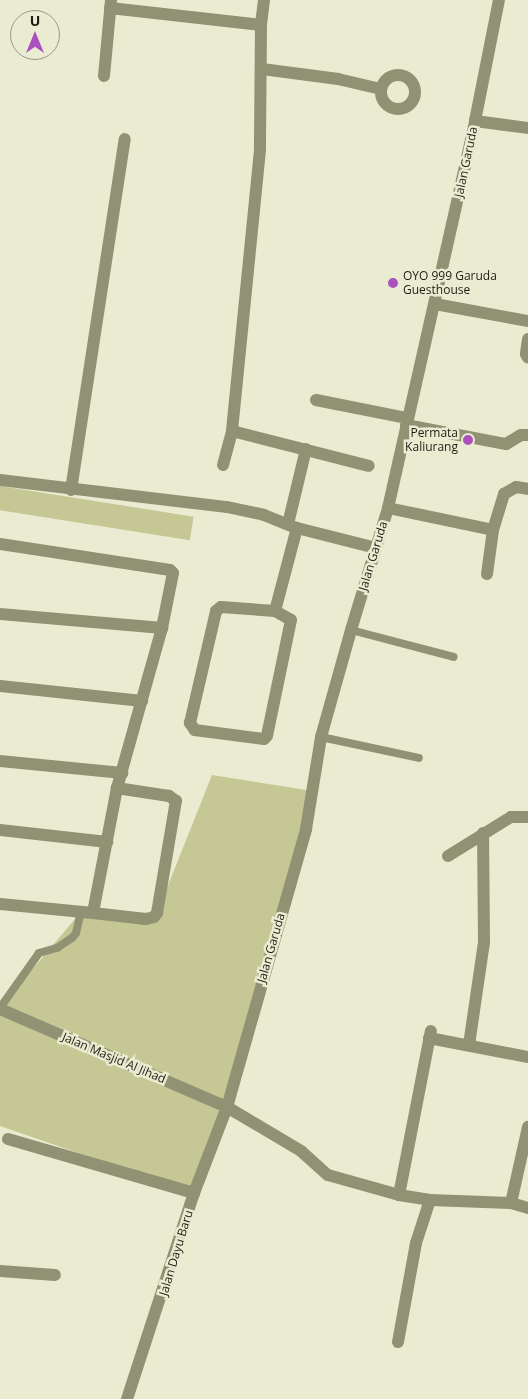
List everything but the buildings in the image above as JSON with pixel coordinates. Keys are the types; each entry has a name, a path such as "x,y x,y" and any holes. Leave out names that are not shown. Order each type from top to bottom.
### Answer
{"street":[{"path":"223,465 232,431 260,150 261,25 264,0"},
{"name":"Jalan Garuda","path":"227,1107 306,829 321,737 388,508 435,304 500,0"},
{"path":"104,76 111,4 261,25"},
{"path":"262,70 338,79 381,89"},
{"path":"475,121 528,128"},
{"path":"72,490 108,240 125,139"},
{"path":"435,304 528,321"},
{"path":"528,339 526,354 528,358"},
{"path":"316,400 506,444 521,435 528,435"},
{"path":"232,431 369,466"},
{"path":"275,611 306,449"},
{"path":"0,480 227,507 264,515 292,526 376,548"},
{"path":"487,574 493,530 504,494 516,487 528,489"},
{"path":"388,508 493,530"},
{"path":"0,544 170,570 173,575 162,628 117,788 107,842 87,912"},
{"path":"225,607 275,611 289,618 292,623 267,736 260,740 195,730 191,727 190,717 216,611 225,607"},
{"path":"0,614 162,628"},
{"path":"0,686 142,701"},
{"path":"0,761 122,773"},
{"path":"0,904 146,919 154,917 157,910 176,800 169,796 117,788"},
{"path":"448,856 511,817 528,817"},
{"path":"0,830 107,842"},
{"path":"469,1045 484,942 484,833"},
{"name":"Jalan Masjid Al Jihad","path":"0,1009 227,1107 301,1151 328,1175 399,1195 430,1200 510,1203 528,1208"},
{"path":"399,1195 430,1035 528,1057"},
{"name":"Jalan Dayu Baru","path":"127,1399 167,1282 194,1194 227,1107"},
{"path":"510,1203 528,1127"},
{"path":"8,1139 194,1194"},
{"path":"398,1342 416,1243 430,1200"},
{"path":"0,1271 55,1275"}],"lane":[{"path":"351,630 454,656"},
{"path":"321,737 419,758"},
{"path":"0,1009 39,953 57,948 72,938 87,912"}],"green space":[{"path":"0,486 194,517 190,540 0,510"},
{"path":"212,775 313,791 306,829 194,1193 0,1126 0,1003 3,1004 81,912 157,913"}],"place":[{"name":"OYO 999 Garuda Guesthouse","path":"393,283"},
{"name":"Permata Kaliurang","path":"468,440"}]}
